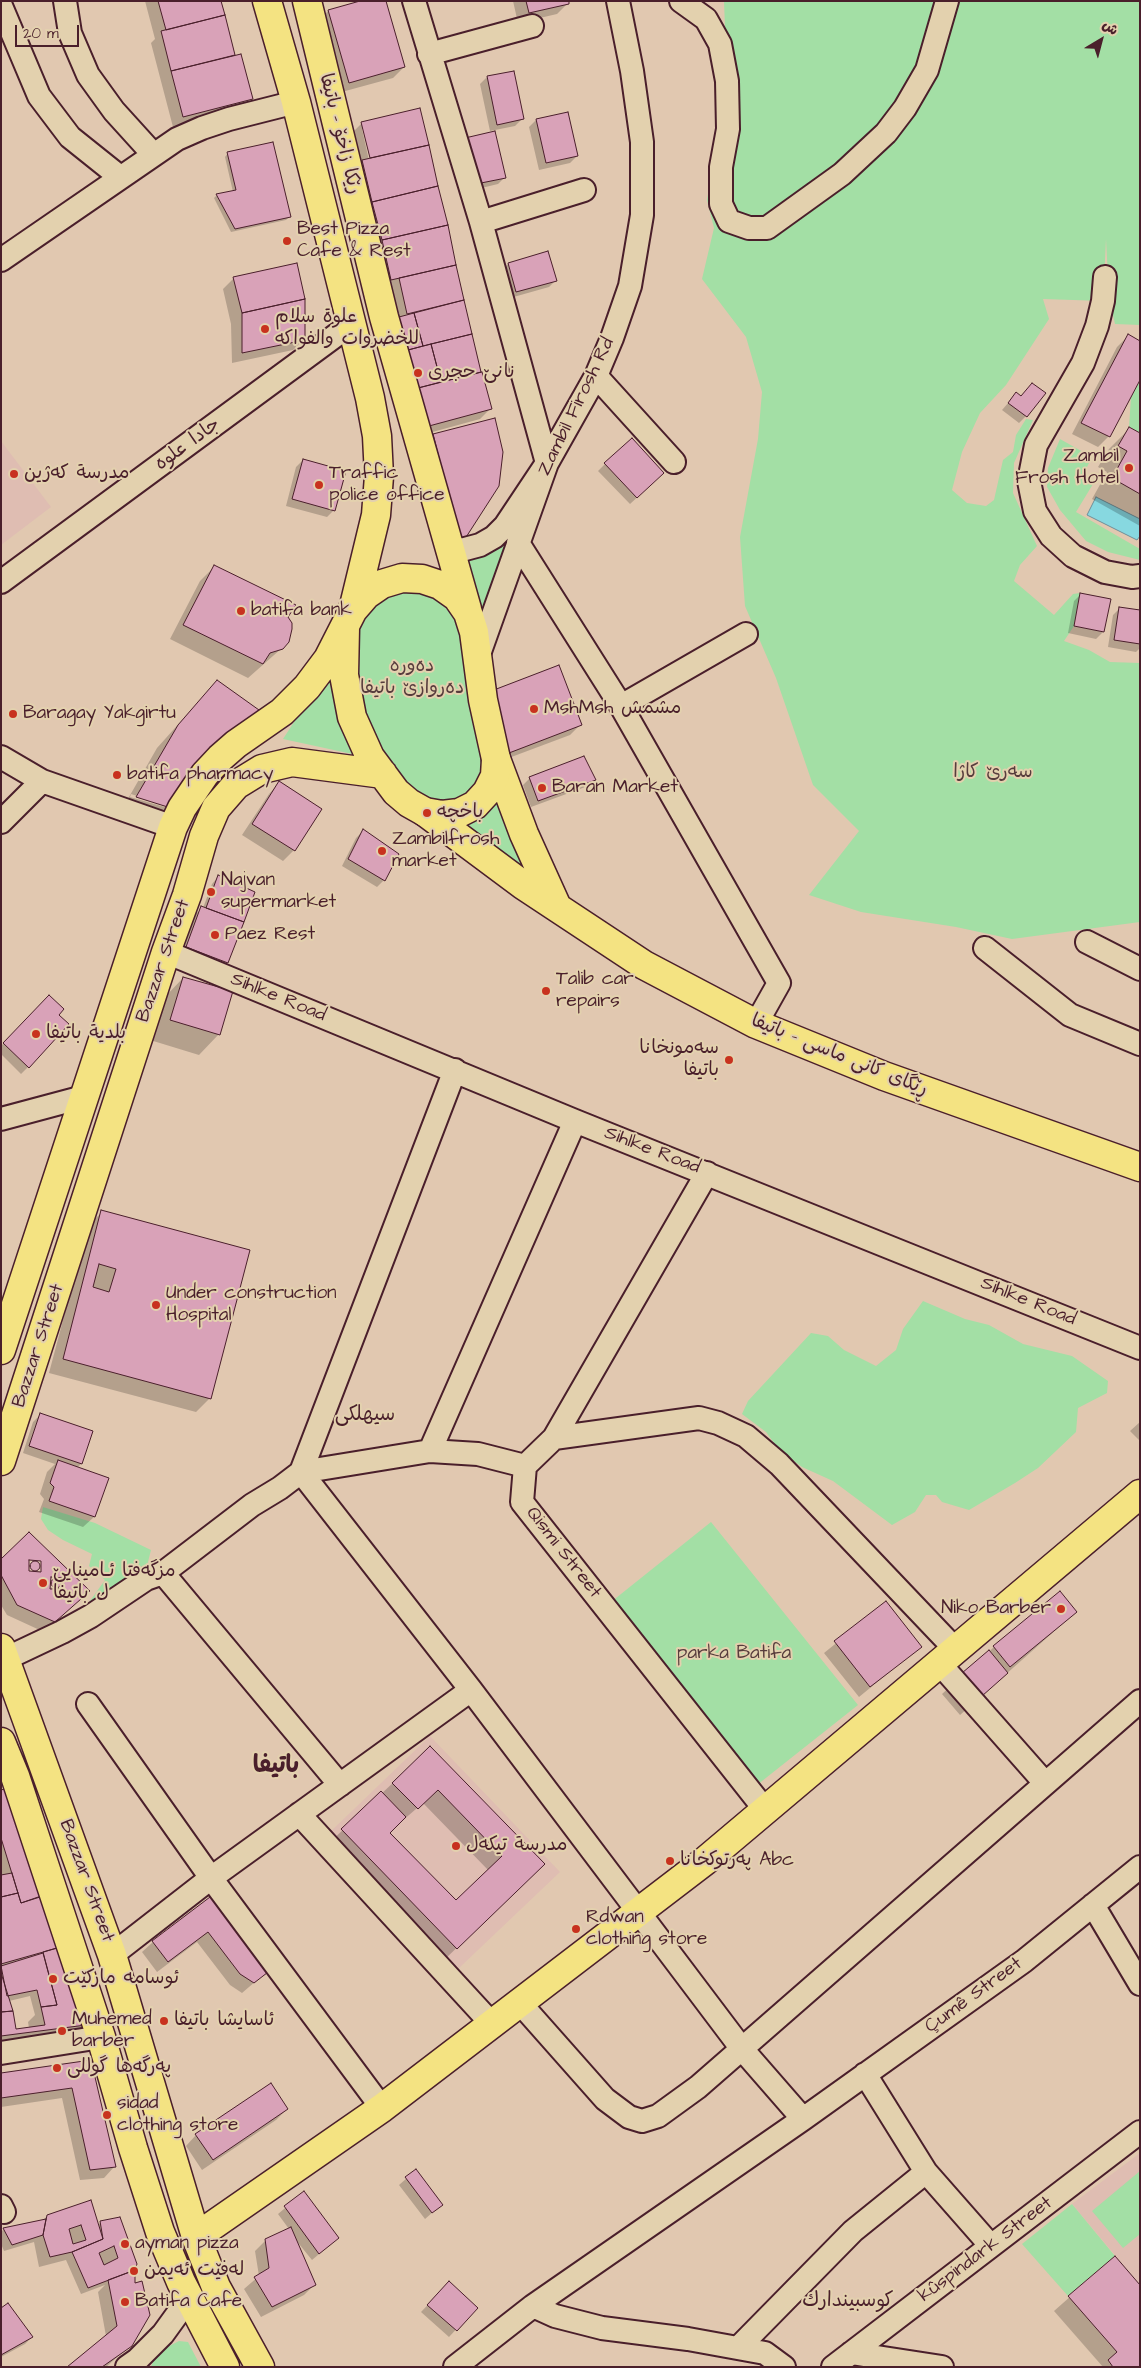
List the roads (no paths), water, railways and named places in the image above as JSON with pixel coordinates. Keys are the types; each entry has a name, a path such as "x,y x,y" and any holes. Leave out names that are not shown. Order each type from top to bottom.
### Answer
{"main road":[{"name":"رێکا زاخۆ - باتیفا","path":"267,1 296,102 350,325 372,407 377,436 379,476 376,515 349,619"},
{"name":"رێکا زاخۆ - باتیفا","path":"307,1 384,317 468,613 478,657 483,700 496,759"},
{"path":"349,619 366,595 382,584 402,578 415,578 440,585 457,597 468,613"},
{"name":"ڕێگای کانی ماسی - باتيفا","path":"349,619 344,675 348,704 360,738 396,792 489,861 644,965 756,1024 884,1076 1140,1167"},
{"name":"Bazzar Street","path":"1,1350 173,828 193,790 206,774 236,744 282,712 307,687 328,659 349,619"},
{"path":"425,812 442,815 459,813 475,805 487,792 494,776 496,759"},
{"path":"496,759 524,834 557,907"},
{"name":"Bazzar Street","path":"1,1461 34,1365 166,952 187,895 204,836 216,808 236,785 262,769 292,762 383,774"},
{"path":"1,1354 34,1365"},
{"path":"196,2237 382,2108 706,1862 1140,1494"},
{"name":"Bazzar Street","path":"3,1653 112,1955 196,2237 216,2287 260,2367"},
{"name":"Bazzar Street","path":"1,1742 8,1777 101,2037 132,2148 160,2232 189,2298 225,2367"},
{"path":"132,2148 166,2139"}],"street":[{"path":"65,1 70,33 88,75 114,111 153,154"},
{"path":"414,1 481,222 547,463 505,526 494,537 480,545 465,549 449,550"},
{"name":"Zambil Firosh Rd","path":"478,657 547,463 596,376 612,338 630,286 642,215 642,142 632,71 618,1"},
{"path":"681,1 706,19 720,44 728,81 728,120 721,167 721,204 729,221 749,228 767,228 842,174 886,133 905,108 927,70 947,1"},
{"path":"1,6 40,96 70,137 120,177"},
{"path":"429,54 532,26"},
{"path":"1,260 177,139 202,128 296,102"},
{"path":"481,222 584,190"},
{"path":"1105,277 1103,301 1097,326 1083,363 1036,445 1028,481 1035,512 1051,536 1072,556 1105,572 1132,577 1140,576"},
{"name":"جادا علوه","path":"1,582 350,325"},
{"path":"596,376 674,462"},
{"path":"518,543 620,706 779,983 756,1024"},
{"path":"620,706 746,634"},
{"path":"1,757 42,781 173,828"},
{"path":"1,822 42,781"},
{"path":"1087,942 1140,969"},
{"path":"984,948 1070,1015 1140,1044"},
{"name":"Sihlke Road","path":"166,952 576,1121 1140,1348"},
{"path":"301,1472 455,1070"},
{"path":"1,1119 83,1097"},
{"path":"430,1451 576,1121"},
{"path":"3,1653 62,1632 91,1616 146,1579 163,1574 252,1505 280,1488 301,1472 430,1451 478,1454 526,1466 554,1438 707,1173"},
{"path":"554,1438 699,1418 718,1423 746,1436 779,1464 948,1657 1045,1783"},
{"name":"Qismi Street","path":"526,1466 522,1502 766,1811"},
{"path":"301,1472 471,1690 742,2049 802,2119"},
{"path":"163,1574 340,1784"},
{"path":"112,1955 211,1878 471,1690"},
{"path":"520,2003 605,2099 629,2116 642,2121 658,2116 698,2088 1140,1701"},
{"path":"88,1704 211,1878 382,2108"},
{"path":"299,1814 492,2024"},
{"name":"Çumê Street","path":"454,2367 532,2306 802,2119 1024,1961 1140,1867"},
{"path":"1093,1905 1140,1984"},
{"path":"1,2053 101,2037"},
{"path":"865,2074 926,2172 991,2246"},
{"name":"kûspindark Street","path":"833,2367 1140,2132"},
{"path":"738,2348 853,2231 926,2172"},
{"path":"135,2364 163,2334 189,2298"},
{"path":"532,2306 555,2316 602,2328 688,2339 765,2353 784,2367"},
{"path":"851,2353 942,2367"}],"water":[{"path":"1096,497 1140,519 1140,536 1137,540 1087,515"}],"place":[{"name":"Best Pizza Cafe & Rest","path":"287,241"},
{"name":"علوة سلام للخضروات والفواكه","path":"265,329"},
{"name":"نانێ حجری","path":"418,373"},
{"name":"Zambil Frosh Hotel","path":"1129,468"},
{"name":"مدرسة كه‌ژين","path":"14,474"},
{"name":"Traffic police office","path":"319,485"},
{"name":"batifa bank","path":"241,611"},
{"name":"MshMsh مشمش","path":"534,709"},
{"name":"Baragay Yakgirtu","path":"13,714"},
{"name":"batifa pharmacy","path":"117,775"},
{"name":"Baran Market","path":"542,788"},
{"name":"باخچە","path":"427,813"},
{"name":"Zambilfrosh market","path":"382,851"},
{"name":"Najvan supermarket","path":"211,892"},
{"name":"Paez Rest","path":"215,935"},
{"name":"Talib car repairs","path":"546,991"},
{"name":"بلدية باتيفا","path":"36,1034"},
{"name":"سه‌مونخانا باتيفا","path":"729,1060"},
{"name":"Under construction Hospital","path":"156,1305"},
{"name":"مزگەفتا ئـامینایێ ل باتیفا","path":"43,1583"},
{"name":"Niko Barber","path":"1061,1609"},
{"name":"مدرسة تيكه‌ل","path":"456,1846"},
{"name":"په‌رتوكخانا Abc","path":"670,1861"},
{"name":"Rdwan clothing store","path":"576,1929"},
{"name":"ئوسامە مارکێت","path":"53,1979"},
{"name":"ئاسایشا باتیفا","path":"164,2021"},
{"name":"Muhemed barber","path":"62,2031"},
{"name":"په‌رگه‌ها گوللی","path":"57,2068"},
{"name":"sidad clothing store","path":"107,2115"},
{"name":"ayman pizza","path":"125,2244"},
{"name":"لەفێت ئەیمن","path":"134,2271"},
{"name":"Batifa Cafe","path":"125,2302"}],"district":[{"name":"سيهلكى","path":"365,1416"},
{"name":"باتیفا","path":"276,1767"},
{"name":"كوسبيندارك","path":"848,2302"}],"park label":[{"name":"ده‌وره‌ ده‌روازێ باتيفا","path":"412,678"},
{"name":"سەرێ کاژا","path":"993,773"},
{"name":"parka Batifa","path":"734,1654"}]}
